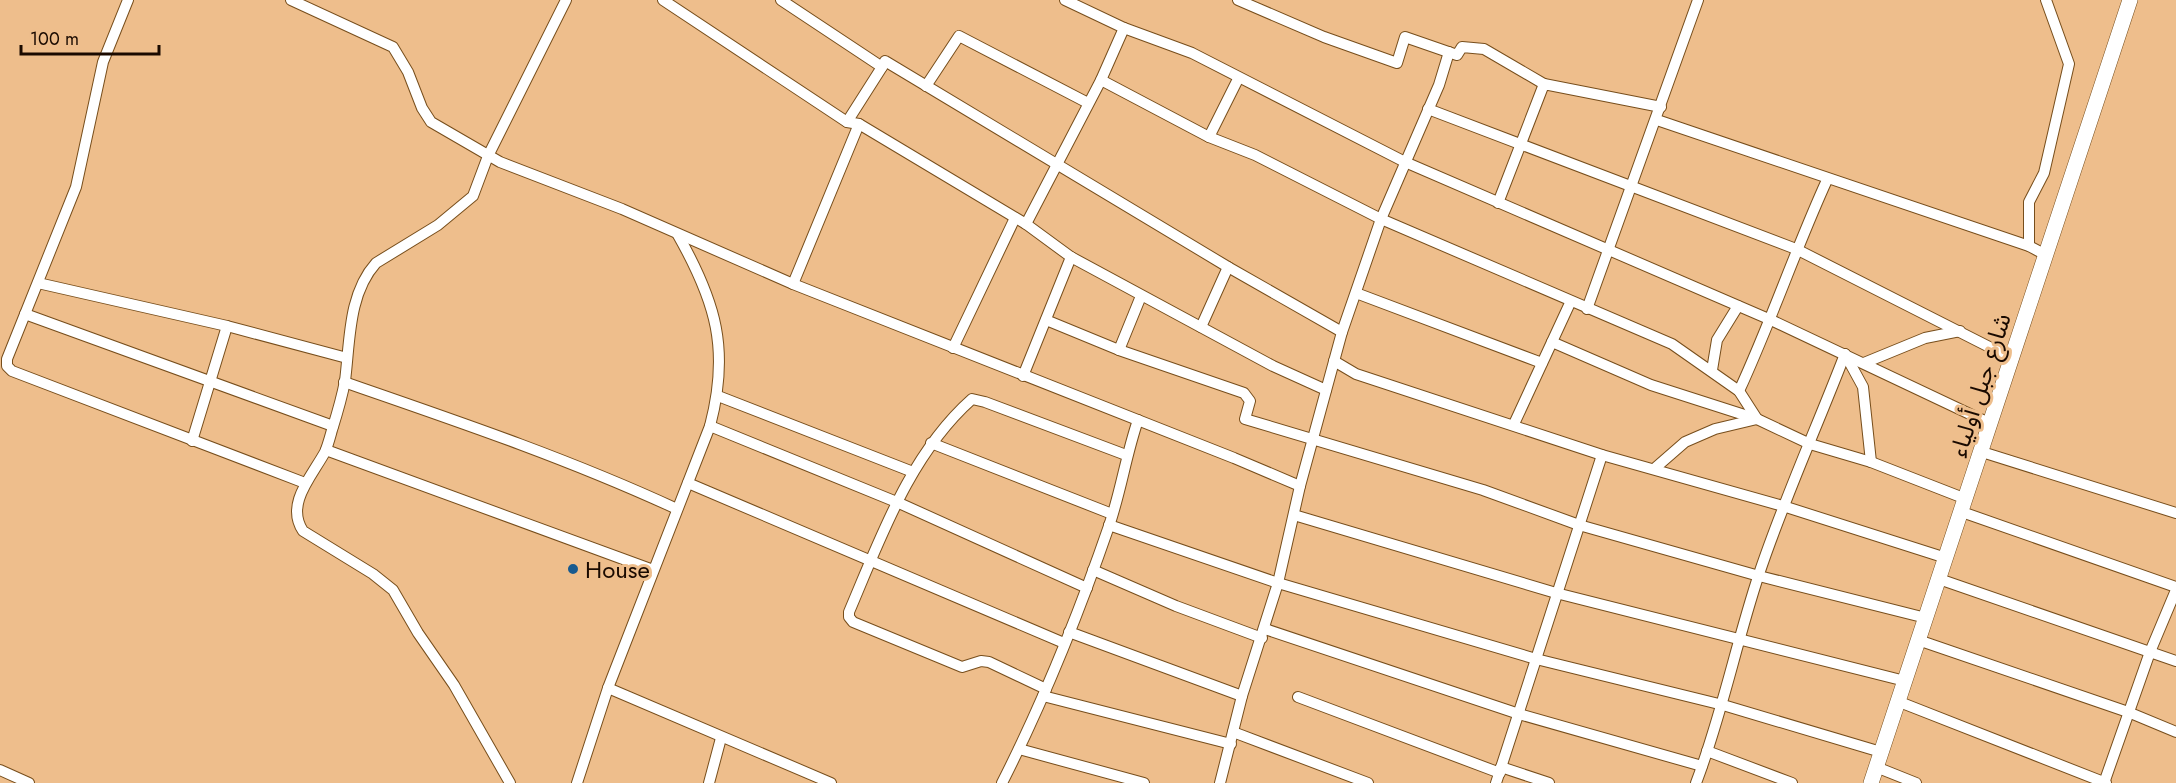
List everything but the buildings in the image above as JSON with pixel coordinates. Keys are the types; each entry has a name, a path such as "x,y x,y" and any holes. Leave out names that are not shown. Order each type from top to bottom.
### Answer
{"highway":[{"name":"شارع جبل أولياء","path":"1871,783 2130,0"}],"street":[{"path":"128,0 103,62 76,187 7,359 7,366 12,372 305,483"},
{"path":"291,0 393,47 431,122 488,156 793,284 1300,486"},
{"path":"510,783 454,686 418,633 393,590 374,574 303,531 297,513 305,483 326,450 344,382 358,296 368,271 376,262 438,225 468,201 475,191 488,156 566,0"},
{"path":"663,0 853,123 1026,224 1071,257 1273,366 1326,390"},
{"path":"781,0 882,67"},
{"path":"1065,0 1124,28 1192,53 1238,79 1405,162 1771,320 1991,424"},
{"path":"1238,0 1324,37 1397,63 1405,37 1457,55 1462,47 1484,49 1544,84 1661,107"},
{"path":"1587,309 1657,120 1698,0"},
{"path":"2029,246 2029,202 2044,173 2068,64 2046,0"},
{"path":"1026,224 1101,80 1124,28"},
{"path":"926,86 959,36 1088,103"},
{"path":"1220,783 1232,744 1242,696 1264,634 1278,583 1300,486 1342,332 1381,219 1428,110 1449,52"},
{"path":"793,284 853,123 885,61 1228,267 1342,332"},
{"path":"1209,137 1238,79"},
{"path":"1101,80 1209,137 1255,155 1381,219 1570,303 1672,344 1739,391 1757,419"},
{"path":"1498,203 1544,84"},
{"path":"1428,110 1796,249 2013,359"},
{"path":"1657,120 1827,180 2029,246 2046,255"},
{"path":"1739,391 1771,320 1796,249 1827,180"},
{"path":"953,348 1015,218"},
{"path":"577,783 608,688 710,426 718,396 720,358 712,304 697,268 678,234"},
{"path":"1023,376 1071,257"},
{"path":"1202,327 1228,267"},
{"path":"38,283 227,326 347,358"},
{"path":"1356,293 1542,363"},
{"path":"1119,350 1141,296"},
{"path":"1514,424 1570,303"},
{"path":"1712,370 1718,340 1738,306"},
{"path":"25,314 333,426"},
{"path":"1046,320 1119,350 1244,393 1250,401 1245,419 1483,490 1579,525 1759,576 1926,618"},
{"path":"192,441 212,382 227,326"},
{"path":"1864,363 1924,338 1960,331"},
{"path":"1552,342 1651,386 1757,419 1810,444 1871,462 1964,505 2176,589 2128,712 2105,783 1897,702"},
{"path":"1696,783 1723,705 1759,576 1784,506 1845,354"},
{"path":"1845,354 1863,387 1871,462"},
{"path":"1334,361 1356,374 1514,424 1602,455 1784,506 1946,558"},
{"path":"344,382 522,443 600,474 677,509"},
{"path":"718,396 913,472"},
{"path":"1126,455 972,399 954,415 931,443 913,472 871,561 849,612 849,617 853,622 962,667 981,661 989,662 1044,693 1232,744"},
{"path":"1654,469 1685,442 1715,429 1757,419"},
{"path":"1002,783 1044,693 1087,588 1111,520 1126,455 1138,420"},
{"path":"710,426 899,503 1087,588"},
{"path":"931,443 1111,520 1278,583 1536,659 1723,705 1881,752"},
{"path":"326,450 653,570"},
{"path":"1982,452 2176,513"},
{"path":"1499,774 1602,455"},
{"path":"688,483 1064,643"},
{"path":"1294,515 1556,593 1905,681"},
{"path":"1093,570 1176,606 1519,714 1702,766"},
{"path":"1939,579 2176,661"},
{"path":"1069,632 1242,696"},
{"path":"1918,640 2128,712 2176,732"},
{"path":"608,688 831,783"},
{"path":"1298,697 1499,774 1549,783"},
{"path":"1233,732 1368,783"},
{"path":"709,783 721,738"},
{"path":"1019,749 1144,783"},
{"path":"1707,751 1792,783"},
{"path":"1876,767 1916,783"},
{"path":"0,770 29,783"}],"place":[{"name":"House","path":"573,569"}]}
